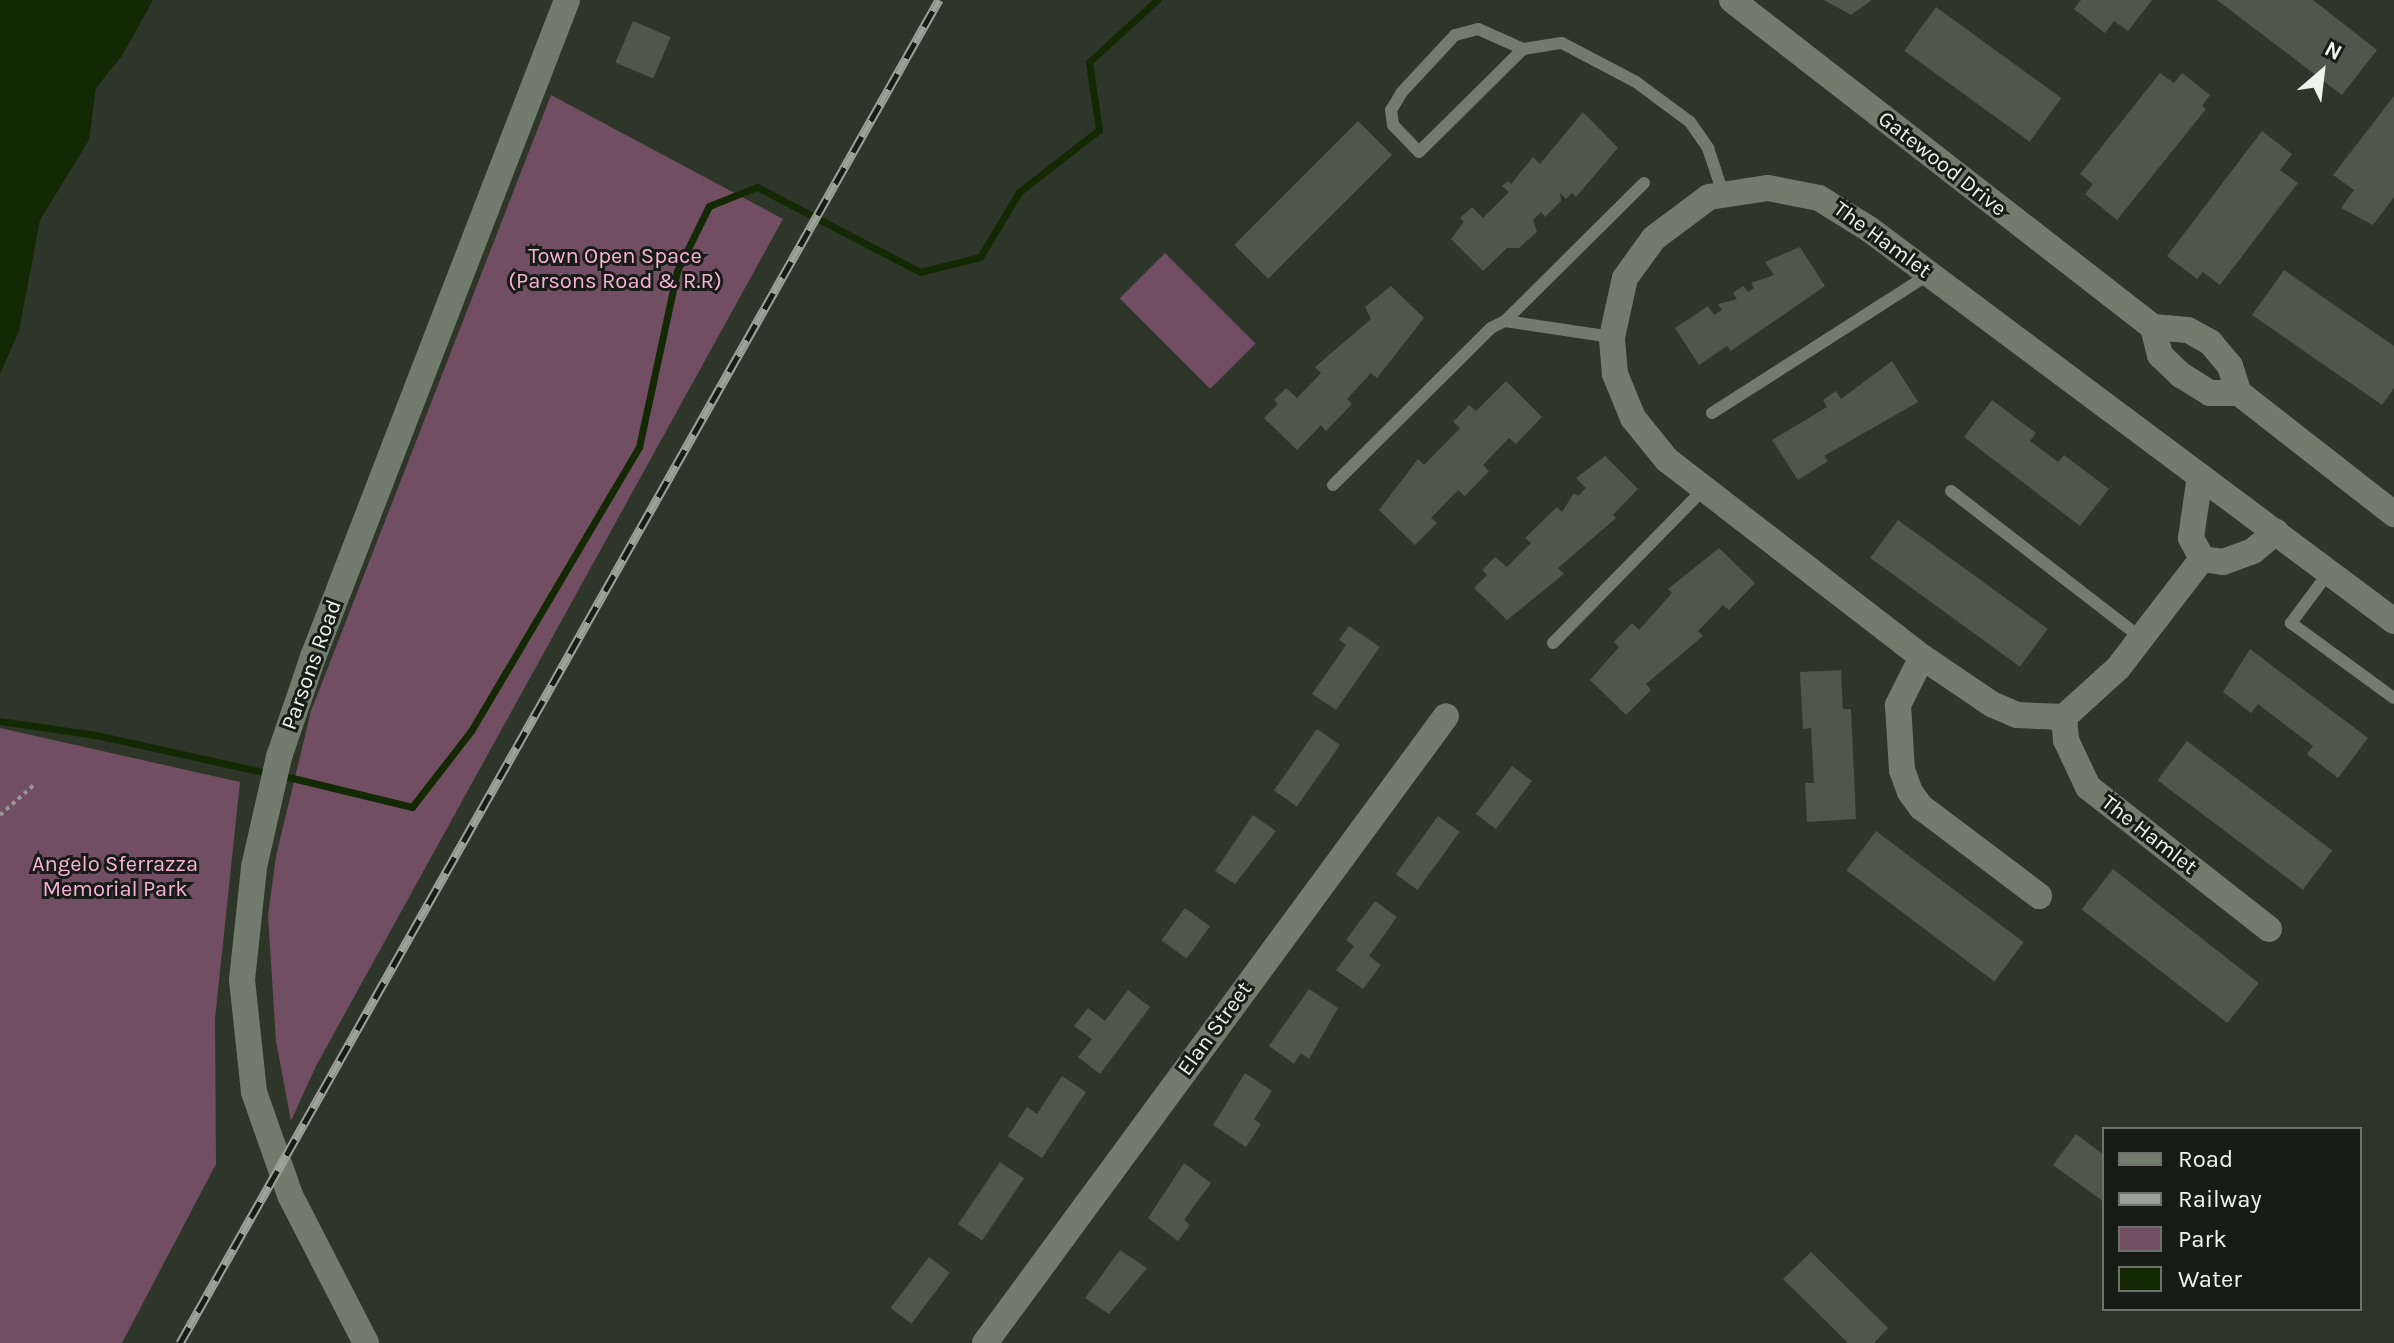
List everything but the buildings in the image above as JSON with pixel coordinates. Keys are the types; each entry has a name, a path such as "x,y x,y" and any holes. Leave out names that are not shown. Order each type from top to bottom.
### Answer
{"street":[{"name":"Parsons Road","path":"366,1343 290,1195 254,1092 242,980 254,867 279,757 318,644 567,0"},
{"name":"Gatewood Drive","path":"1732,0 2153,327 2188,330 2210,342 2230,366 2239,393 2394,514"},
{"name":"The Hamlet","path":"2269,929 2088,787 2066,740 2064,717 2017,715 1993,705 1922,657 1667,460 1633,418 1615,374 1612,337 1617,305 1635,262 1682,213 1723,193 1768,188 1819,198 1929,274 2394,621"},
{"name":"Gatewood Drive","path":"2153,327 2160,355 2181,375 2210,393 2239,393"},
{"path":"2200,476 2191,538 2202,559"},
{"path":"2202,559 2223,562 2253,551 2276,532"},
{"path":"2064,717 2087,701 2202,559"},
{"path":"1922,657 1898,705 1902,770 1910,792 1921,807 2039,896"},
{"name":"Elan Street","path":"985,1343 1446,716"}],"lane":[{"path":"1523,49 1419,152 1393,125 1391,110 1402,92 1455,35 1478,29 1523,49 1562,43 1636,82 1690,122 1708,148 1723,193"},
{"path":"1333,485 1491,328 1505,321 1644,183"},
{"path":"1712,413 1929,274"},
{"path":"1505,321 1612,337"},
{"path":"1553,643 1705,488"},
{"path":"1951,491 2141,638"},
{"path":"2329,572 2291,623 2394,698"}],"path":[{"path":"0,815 35,784"}],"green space":[{"name":"Town Open Space (Parsons Road & R.R)","path":"551,95 783,219 316,1066 291,1121 276,1041 268,915 276,856 311,711"},
{"path":"1165,253 1256,344 1210,389 1120,298"},
{"name":"Angelo Sferrazza Memorial Park","path":"0,728 240,782 215,1019 216,1164 122,1343 0,1343"}],"water":[{"path":"0,0 153,0 122,56 96,88 89,140 40,220 19,331 0,374"}],"waterway":[{"path":"280,775 412,807 471,731 639,447 677,271 709,206 757,187 920,272 980,257 1019,192 1099,130 1089,62 1157,0"},
{"path":"0,721 96,735 268,773"}],"railway":[{"path":"180,1343 939,0"}]}
